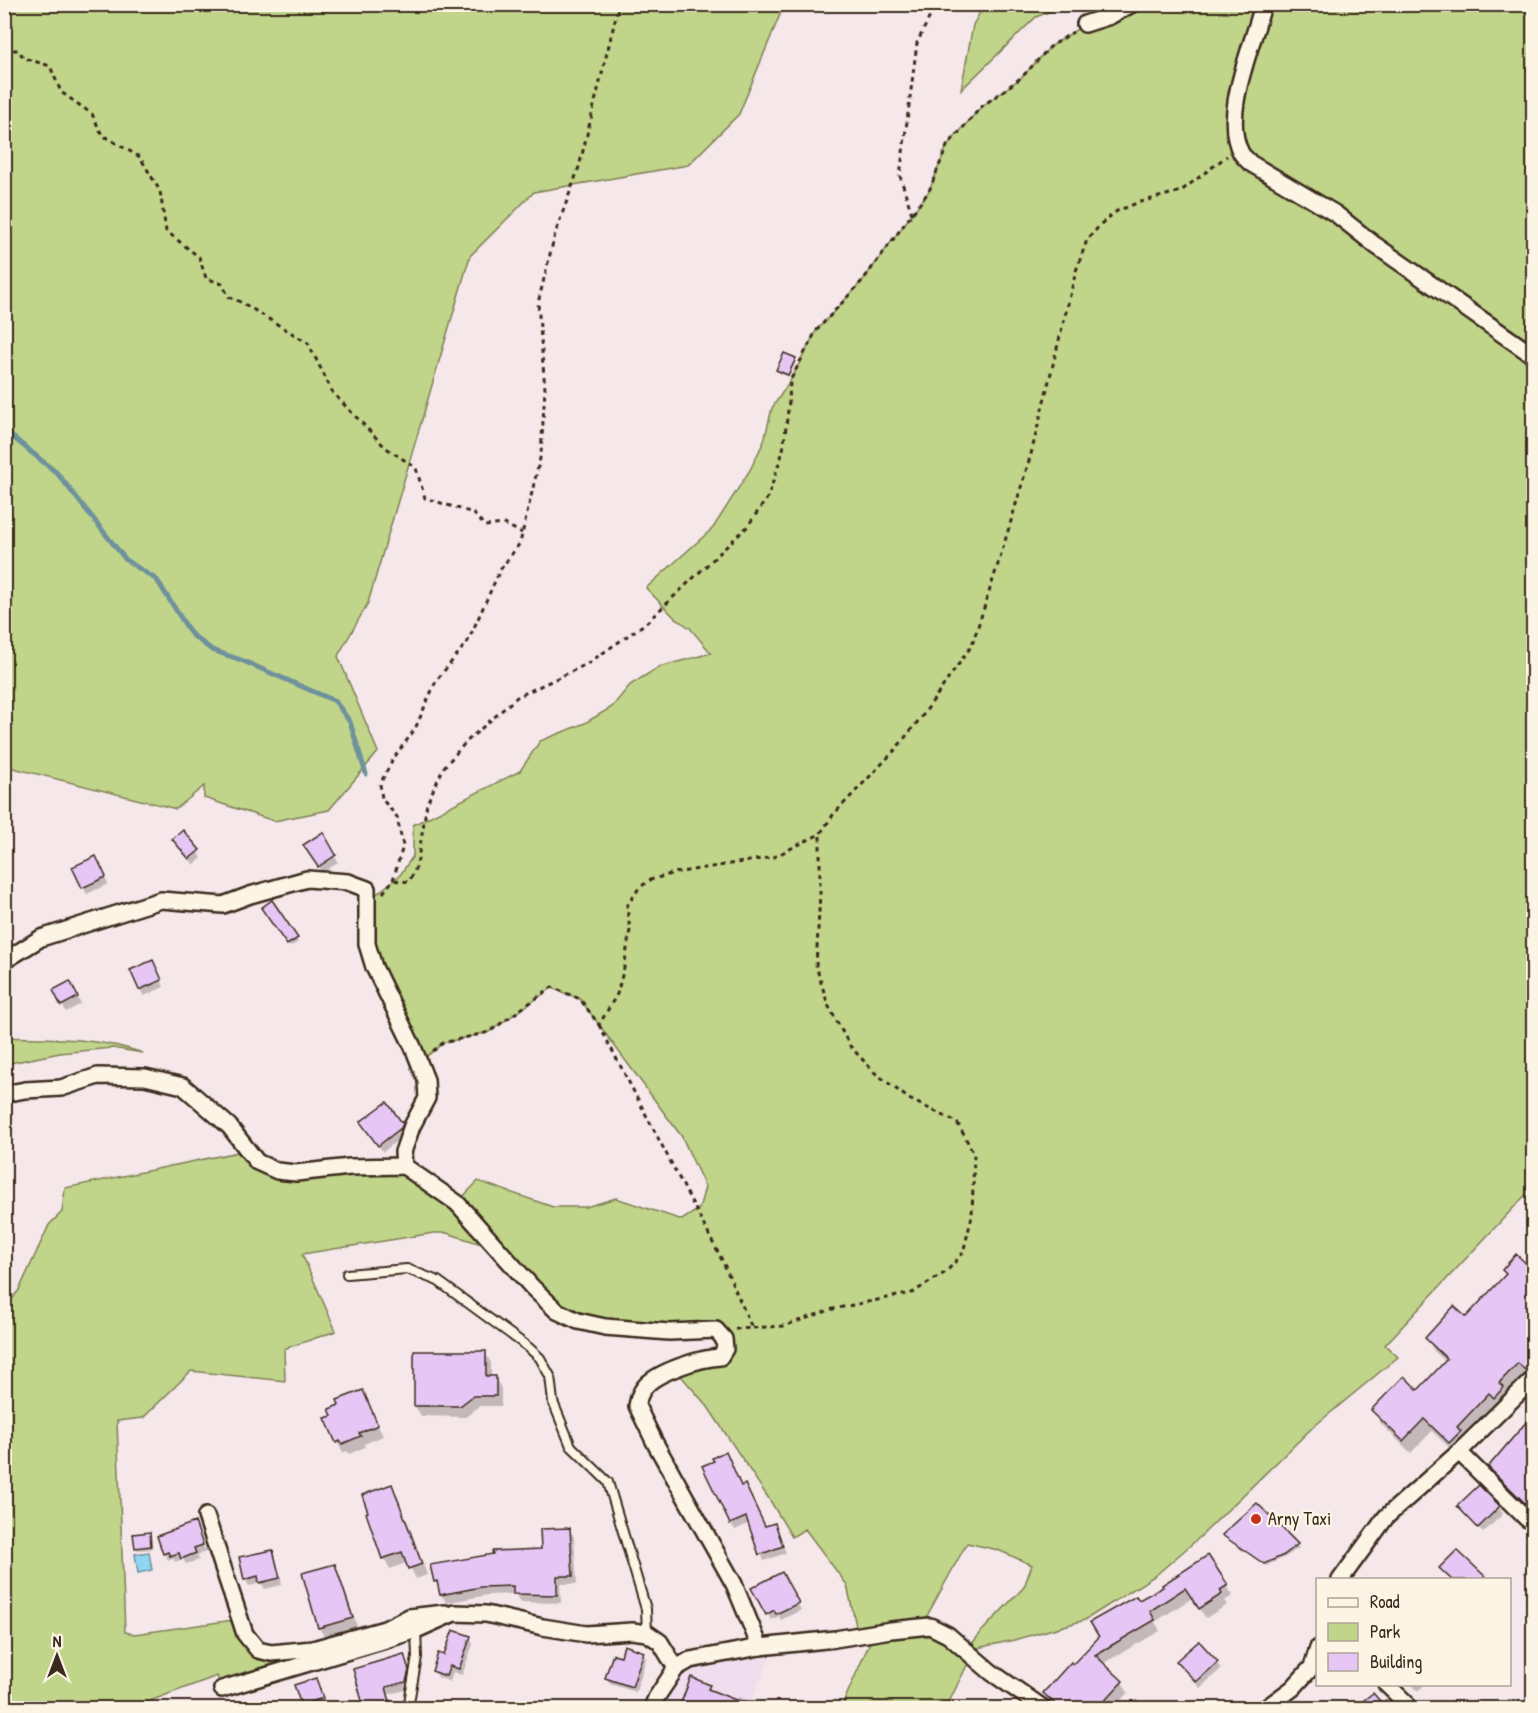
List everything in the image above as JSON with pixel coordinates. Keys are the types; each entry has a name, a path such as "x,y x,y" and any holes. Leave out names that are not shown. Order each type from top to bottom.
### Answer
{"street":[{"path":"1085,24 1110,16 1132,4"},
{"path":"1263,4 1237,94 1235,130 1241,154 1251,163 1336,214 1375,245 1533,356"},
{"path":"4,962 41,938 161,900 223,905 307,879 348,882 367,889 367,944 374,967 420,1062 426,1080 427,1098 412,1126 403,1152 404,1166"},
{"path":"4,1094 61,1088 98,1077 145,1077 183,1086 229,1126 257,1162 278,1171 296,1173 350,1167 404,1166 457,1203 532,1287 557,1311 578,1321 605,1328 669,1332 716,1330 723,1339 725,1349 720,1357 708,1358 674,1368 645,1386 637,1406 655,1443 734,1584 760,1647"},
{"path":"1341,1578 1386,1517 1459,1452 1533,1378"},
{"path":"1459,1452 1527,1519"},
{"path":"206,1516 245,1634 258,1650 271,1653 313,1649 385,1629 409,1617 433,1613 486,1614 586,1634 632,1631 647,1633 660,1642 676,1668"},
{"path":"222,1689 416,1630 454,1613"},
{"path":"652,1708 676,1668 690,1660 760,1647 930,1626 948,1635 991,1672 1043,1708"},
{"path":"1266,1708 1293,1688 1312,1667 1316,1654"},
{"path":"1388,1686 1405,1702 1407,1708"}],"lane":[{"path":"347,1274 407,1269 438,1281 540,1358 550,1376 554,1402 571,1446 608,1482 646,1609 647,1633"},
{"path":"408,1708 417,1657 416,1630"}],"path":[{"path":"366,914 393,880 403,846 397,817 382,799 380,784 393,759 415,729 436,681 468,641 500,570 520,543 541,454 545,389 538,303 555,234 579,167 620,4"},
{"path":"912,214 900,176 917,43 936,4"},
{"path":"393,880 409,882 417,865 427,803 444,767 466,742 518,697 587,664 646,623 747,527 768,497 783,451 790,381 816,331 863,280 912,214 929,190 947,146 981,107 1022,77 1050,47 1085,24"},
{"path":"4,50 18,50 24,58 50,66 61,92 92,114 102,135 140,157 160,191 166,231 200,257 206,278 222,284 229,297 309,344 333,393 385,447 416,468 425,498 473,513 484,526 504,524 522,533"},
{"path":"599,1025 617,994 630,930 627,906 639,888 650,880 674,873 774,856 820,834 833,816 895,750 923,714 972,645 1028,464 1076,271 1087,240 1117,211 1137,202 1180,191 1227,155 1241,154"},
{"path":"716,1330 784,1326 833,1309 912,1293 946,1272 963,1253 972,1216 974,1154 957,1122 909,1099 874,1072 850,1046 828,1005 816,966 820,834"},
{"path":"420,1062 443,1043 489,1032 552,987 580,999 599,1025 723,1262 752,1328"}],"shaded area":[{"path":"775,1645 748,1708 652,1708 676,1668"}],"green space":[{"path":"5,4 784,5 739,114 688,165 534,192 470,256 368,603 338,656 378,752 329,810 274,821 204,798 204,786 176,809 5,766"},
{"path":"984,5 1065,5 1036,17 961,90 973,25"},
{"path":"1132,5 1533,5 1533,1187 1385,1345 1398,1357 1312,1428 1200,1537 1156,1575 1085,1620 968,1650 972,1655 946,1708 841,1708 874,1633 858,1635 847,1585 805,1529 792,1537 708,1407 674,1368 720,1357 723,1339 578,1321 497,1249 447,1233 434,1233 302,1254 336,1331 284,1349 285,1381 191,1371 143,1418 117,1421 125,1632 135,1634 240,1619 258,1649 313,1649 313,1662 222,1689 217,1676 131,1708 5,1708 4,1304 7,1305 19,1290 49,1225 62,1212 65,1188 238,1152 244,1145 278,1171 404,1166 457,1203 478,1181 553,1207 586,1207 616,1198 682,1220 699,1209 705,1187 682,1137 580,999 552,988 489,1032 443,1043 420,1062 374,967 368,901 400,875 413,856 413,825 520,771 540,741 585,723 612,707 630,685 659,667 711,653 690,628 675,618 646,588 713,528 750,470 764,441 772,408 790,381 816,331 863,280 929,191 947,146 981,107 1022,77 1050,47 1085,24","holes":["967,1543 998,1550 1032,1565 1024,1587 967,1650 922,1625"]},
{"path":"4,1037 92,1041 143,1053 112,1048 60,1053 5,1064"}],"water":[{"path":"149,1552 152,1570 138,1573 135,1554"}],"building":[{"path":"784,353 796,358 788,375 776,370"},
{"path":"183,830 200,850 189,859 172,839"},
{"path":"323,832 336,855 318,867 303,845"},
{"path":"96,856 106,877 82,888 72,867"},
{"path":"272,900 298,938 287,945 261,908"},
{"path":"153,960 162,980 139,990 130,970"},
{"path":"70,981 78,997 61,1006 53,990"},
{"path":"387,1102 403,1124 378,1146 360,1122"},
{"path":"1516,1254 1533,1270 1533,1361 1525,1370 1518,1363 1499,1383 1504,1387 1494,1398 1489,1393 1457,1427 1461,1431 1449,1443 1424,1419 1403,1441 1371,1410 1404,1376 1418,1390 1447,1359 1425,1338 1454,1306 1466,1317 1506,1274 1502,1270"},
{"path":"414,1351 486,1351 486,1376 496,1376 496,1396 473,1396 460,1406 414,1406"},
{"path":"363,1390 378,1425 359,1433 361,1436 342,1444 340,1441 336,1443 325,1418 332,1416 329,1409 339,1405 337,1400"},
{"path":"1533,1414 1533,1493 1525,1503 1488,1467"},
{"path":"726,1451 741,1486 745,1484 765,1526 775,1523 783,1546 759,1555 746,1517 730,1524 702,1466 714,1461 712,1458"},
{"path":"392,1484 422,1564 408,1569 402,1552 382,1559 362,1495"},
{"path":"1479,1485 1500,1506 1478,1528 1457,1506"},
{"name":"Arny Taxi","path":"1257,1503 1298,1544 1284,1555 1264,1564 1222,1535"},
{"path":"195,1522 203,1545 194,1548 196,1553 181,1559 179,1553 170,1556 168,1552 163,1554 157,1536"},
{"path":"570,1528 573,1576 557,1576 557,1595 513,1594 513,1586 481,1587 440,1595 437,1581 434,1582 430,1565 493,1554 492,1551 541,1549 540,1529"},
{"path":"150,1532 151,1546 135,1548 133,1534"},
{"path":"273,1550 280,1578 259,1583 258,1576 244,1580 239,1557"},
{"path":"1457,1550 1487,1578 1450,1578 1439,1568"},
{"path":"1208,1555 1228,1585 1220,1590 1222,1594 1199,1609 1185,1588 1150,1611 1155,1620 1095,1655 1123,1681 1098,1708 1060,1708 1043,1693 1071,1662 1073,1664 1099,1637 1090,1622 1136,1596 1139,1600 1163,1587 1162,1585"},
{"path":"335,1564 353,1618 318,1628 302,1573"},
{"path":"782,1572 799,1603 776,1614 774,1610 766,1615 751,1588"},
{"path":"453,1630 471,1636 459,1669 450,1666 446,1676 432,1671 438,1653 444,1655"},
{"path":"1199,1641 1218,1662 1196,1682 1176,1661"},
{"path":"624,1645 644,1652 632,1687 605,1678 613,1654 621,1656"},
{"path":"404,1654 409,1670 406,1682 386,1687 390,1702 364,1708 353,1669"},
{"path":"691,1677 710,1685 708,1689 756,1708 679,1708"},
{"path":"316,1678 323,1698 301,1705 294,1685"},
{"path":"1373,1693 1386,1708 1354,1708"}],"waterway":[{"path":"4,430 57,473 126,560 157,580 191,634 212,650 241,660 335,701 350,722 366,774"}],"place":[{"name":"Arny Taxi","path":"1256,1519"}]}
